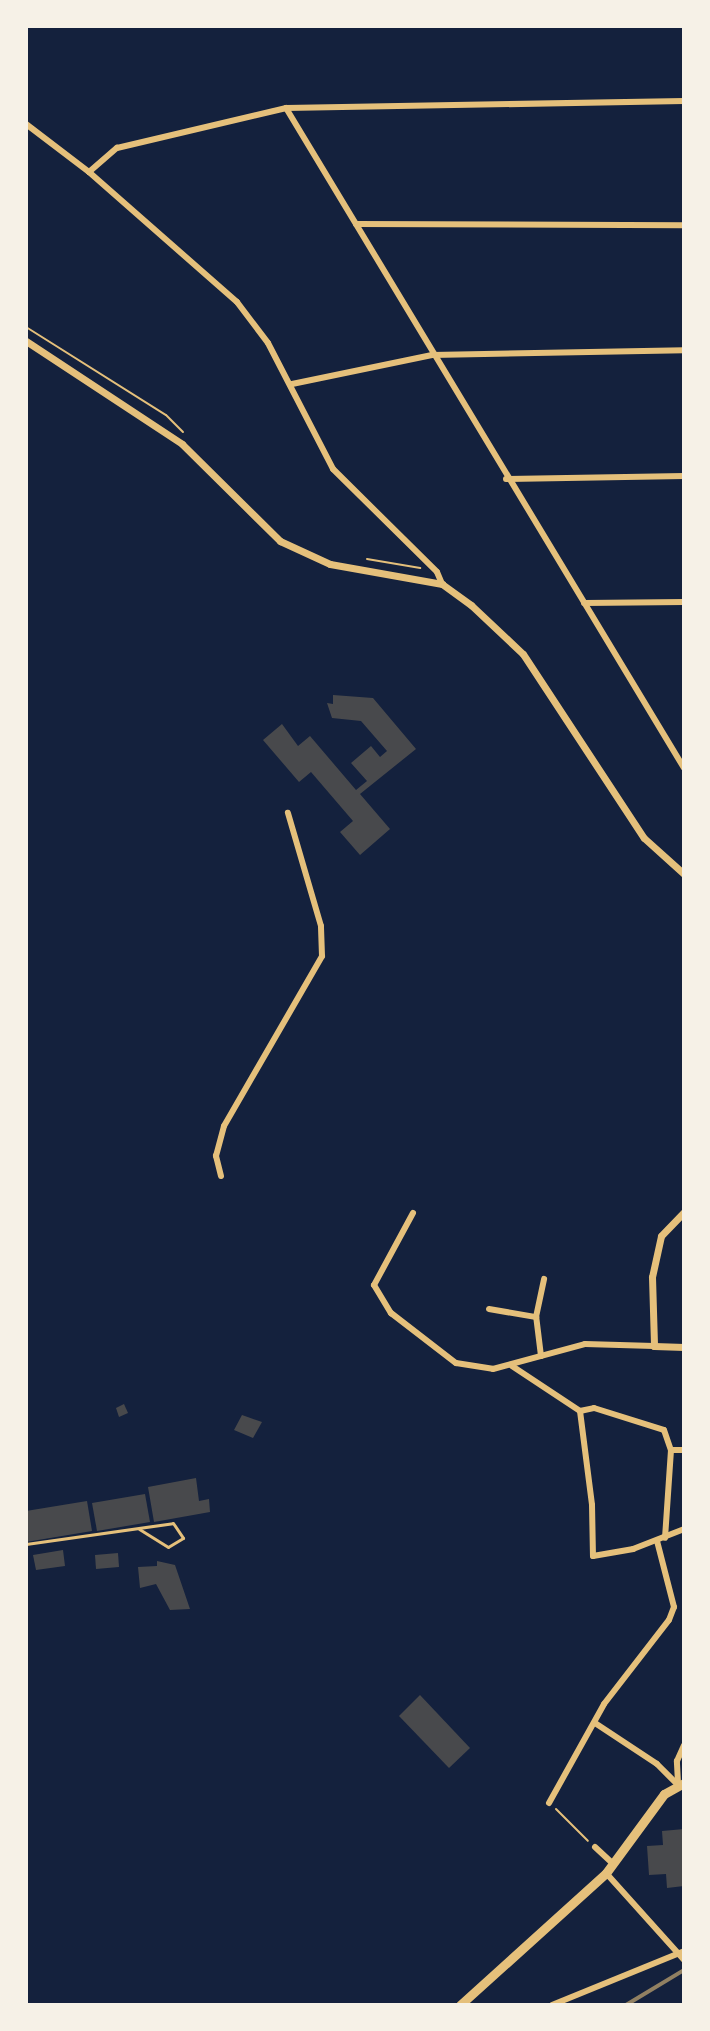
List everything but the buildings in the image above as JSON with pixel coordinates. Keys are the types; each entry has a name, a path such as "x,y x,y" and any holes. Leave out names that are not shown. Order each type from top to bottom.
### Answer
{"main road":[{"path":"460,2005 610,1869 664,1794 681,1784"}],"street":[{"path":"89,172 117,148 286,108 684,101"},
{"path":"286,108 506,479 684,768"},
{"path":"26,124 89,172 237,302 266,338 292,384 314,442 333,469 437,572 442,584 523,654 644,838 684,874"},
{"path":"355,224 684,225"},
{"path":"26,341 182,444 280,541 330,564 442,584"},
{"path":"292,384 432,355 684,350"},
{"path":"506,479 684,476"},
{"path":"584,603 684,602"},
{"path":"221,1176 216,1156 224,1126 322,956 321,926 288,813"},
{"path":"654,1346 655,1255 672,1222 684,1212"},
{"path":"413,1213 374,1285 380,1301 456,1363 493,1369 585,1344 684,1347"},
{"path":"541,1356 536,1317 544,1279"},
{"path":"489,1309 536,1317"},
{"path":"512,1366 580,1411 594,1408 664,1430 671,1450 665,1538"},
{"path":"580,1411 592,1505 593,1556 657,1541 684,1529"},
{"path":"671,1450 684,1450"},
{"path":"549,1803 595,1723 674,1607 657,1541"},
{"path":"595,1723 657,1764 681,1784"},
{"path":"681,1784 677,1761 684,1745"},
{"path":"681,1784 684,1771"},
{"path":"552,2005 683,1954 595,1847"}],"lane":[{"path":"26,1544 173,1523 183,1538 168,1547 139,1529"}],"path":[{"path":"549,1803 595,1847"}],"railway":[{"path":"626,2005 684,1970"}]}
